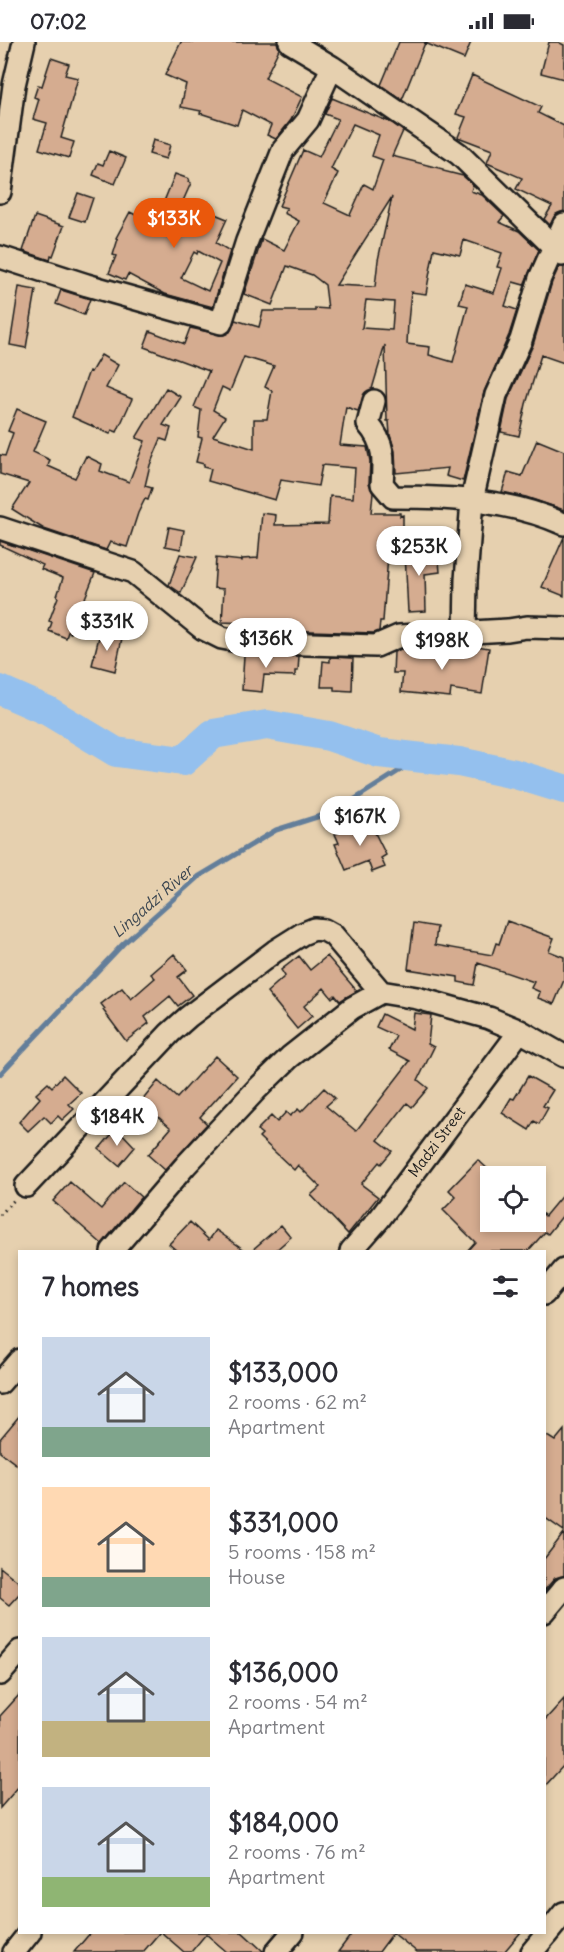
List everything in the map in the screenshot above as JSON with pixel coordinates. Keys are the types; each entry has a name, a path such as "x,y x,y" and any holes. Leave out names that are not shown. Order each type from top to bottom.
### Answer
{"street":[{"path":"0,192 7,82 24,42"},
{"path":"290,42 332,67 459,154 558,252"},
{"path":"0,257 87,285 221,322 247,241 283,150 308,120 332,67"},
{"path":"465,633 465,580 472,500 496,394 521,340 540,278 558,252 564,224"},
{"path":"374,401 368,424 374,430 384,455 382,484 393,497 472,500 519,507 564,524"},
{"path":"0,528 133,572 202,628 222,638 243,642 376,645 399,636 527,627 564,628"},
{"path":"26,1186 170,1033 275,951 302,934 314,929 324,930 333,935 381,992"},
{"path":"113,1250 185,1166 265,1081 290,1057 352,1008 381,992 417,998 489,1018 520,1030 564,1056"},
{"name":"Madzi Street","path":"352,1250 380,1218 520,1030"},
{"path":"546,1292 564,1270"},
{"path":"0,1383 18,1362"},
{"path":"546,1610 564,1588"},
{"path":"0,1674 18,1652"},
{"path":"532,1952 564,1913"},
{"path":"14,1952 28,1934"},
{"path":"276,1952 291,1934"}],"building":[{"path":"181,42 277,42 279,49 265,78 302,97 291,120 276,139 267,135 271,125 242,110 237,125 200,113 201,111 181,107 186,84 165,75"},
{"path":"399,42 471,42 464,59 425,43 402,100 381,85"},
{"path":"549,42 564,45 564,79 541,73"},
{"path":"51,58 69,64 65,75 78,78 61,138 74,142 69,158 39,149 47,123 33,119 39,99 34,97 38,85 42,86"},
{"path":"472,75 541,107 538,113 564,126 564,211 556,214 550,225 544,219 552,206 516,189 522,178 487,163 492,150 458,137 466,117 456,114"},
{"path":"332,98 392,123 403,131 392,156 463,176 473,185 471,191 482,195 504,216 499,222 519,231 539,250 524,285 513,282 505,306 517,310 509,335 484,392 463,481 446,476 448,468 396,473 395,451 389,421 387,421 385,345 372,389 365,393 358,411 346,407 340,445 367,447 370,461 369,483 373,493 371,513 400,513 400,516 403,515 403,531 390,530 383,621 380,621 379,631 374,633 245,629 245,623 222,622 224,589 214,588 216,558 242,561 242,559 258,558 262,513 276,515 275,525 328,524 330,496 353,498 355,468 322,465 318,486 281,480 275,500 208,481 211,469 196,462 202,438 198,437 201,410 194,407 209,371 144,347 150,331 184,344 190,328 223,335 230,332 235,320 259,327 263,311 328,309 325,285 312,275 287,266 272,305 244,294 262,239 284,250 299,221 284,213 287,208 279,206 303,150 319,157 338,119 325,114","holes":["353,124 379,135 372,156 383,160 373,189 364,184 350,215 324,203 338,173 331,169","392,197 378,260 375,287 336,285","464,240 502,253 497,267 502,268 494,293 465,284 459,304 468,306 453,362 429,355 430,347 407,344 408,322 411,292 426,294 434,249 460,255","366,300 394,302 392,330 362,328","244,357 274,366 265,387 272,391 267,419 254,419 254,449 213,436 225,417 213,410 222,387 230,391"]},
{"path":"153,140 170,145 166,159 149,154"},
{"path":"109,151 126,158 115,184 93,175 98,163 103,165"},
{"path":"175,174 189,179 188,182 191,183 183,201 227,219 216,243 230,251 213,307 165,294 128,274 125,280 109,273 116,256 113,255 118,239 116,238 130,212 151,223 161,203 163,204","holes":["198,251 220,263 208,291 181,278 194,252 197,254"]},
{"path":"78,193 93,198 85,222 69,217"},
{"path":"35,216 64,226 50,260 23,251"},
{"path":"559,267 564,267 564,363 541,355 519,436 501,432 508,399 533,345 552,282"},
{"path":"19,287 36,290 26,348 10,345"},
{"path":"61,290 90,299 84,315 56,304"},
{"path":"101,355 118,365 106,388 132,399 117,432 112,430 110,434 72,417 89,371 91,372"},
{"path":"166,388 181,397 163,425 171,428 167,441 161,439 150,465 145,486 152,488 148,500 145,499 138,513 127,547 110,542 106,550 44,529 12,509 29,483 0,474 0,455 5,456 13,433 8,431 17,409 46,421 33,452 50,460 48,466 75,478 86,456 102,464 100,471 129,482 145,441 136,438"},
{"path":"537,440 564,451 564,510 526,497 502,492 508,472 522,476"},
{"path":"169,527 184,530 181,549 165,546"},
{"path":"564,537 564,596 542,587"},
{"path":"0,541 95,573 71,633 68,632 66,638 49,631 52,622 49,621 63,578 41,569 43,565 0,545"},
{"path":"438,550 440,572 425,574 426,611 408,612 405,553"},
{"path":"180,554 197,557 181,593 169,585"},
{"path":"100,633 122,638 115,671 92,665"},
{"path":"471,645 489,648 482,694 451,689 450,697 401,692 403,673 393,673 394,652 401,649 439,651 439,648 470,653"},
{"path":"244,655 299,656 298,671 295,671 295,676 264,675 262,692 242,690"},
{"path":"330,657 353,658 352,691 321,687 323,661 330,662"},
{"path":"368,819 386,855 381,858 385,867 372,872 368,861 346,870 335,844 339,843 335,834"},
{"path":"507,921 554,938 549,951 564,957 564,980 554,1004 538,998 540,992 531,988 534,982 478,963 474,985 458,982 458,977 408,969 414,923 437,927 435,945 492,955 496,943 499,944"},
{"path":"174,954 187,970 178,977 192,995 178,1006 170,996 145,1017 149,1023 126,1041 101,1004 122,988 131,999 155,978 151,974"},
{"path":"299,956 310,970 327,956 357,991 340,1001 335,995 332,998 324,988 304,1006 312,1016 297,1029 267,992 285,976 281,970"},
{"path":"414,1013 431,1015 428,1044 434,1047 418,1080 428,1088 412,1107 407,1103 378,1140 392,1151 381,1164 379,1162 361,1184 378,1197 348,1234 311,1195 320,1187 298,1165 294,1170 259,1137 262,1134 257,1130 271,1116 277,1122 286,1112 290,1116 298,1109 301,1112 324,1088 335,1098 326,1106 356,1131 410,1061 389,1050 396,1036 376,1027 382,1014 412,1029"},
{"path":"215,1056 237,1076 200,1117 207,1124 165,1170 148,1155 171,1128 141,1102 158,1081 177,1098"},
{"path":"63,1075 81,1093 69,1104 74,1109 62,1120 58,1116 51,1123 44,1116 28,1131 19,1122 40,1098 36,1094 48,1083 52,1087"},
{"path":"528,1076 553,1090 543,1106 548,1108 539,1124 534,1121 529,1130 502,1113"},
{"path":"117,1128 135,1147 119,1166 99,1149"},
{"path":"478,1160 485,1166 480,1166 480,1232 545,1232 529,1250 468,1250 475,1242 443,1210 456,1197 449,1190"},
{"path":"70,1182 101,1209 124,1182 141,1197 102,1244 53,1201"},
{"path":"564,1193 564,1214 548,1234 545,1232 546,1215"},
{"path":"190,1222 209,1240 216,1230 245,1250 176,1250 169,1244"},
{"path":"281,1225 291,1237 276,1250 252,1250"},
{"path":"18,1417 18,1466 0,1452 0,1439"},
{"path":"564,1430 564,1531 546,1518 546,1435 555,1441"},
{"path":"564,1533 564,1576 555,1578 546,1589 546,1556"},
{"path":"0,1567 18,1581 18,1595 9,1605 0,1598"},
{"path":"18,1696 18,1787 0,1808 0,1716"},
{"path":"564,1699 564,1765 546,1785 546,1719"},
{"path":"89,1934 158,1934 143,1952 74,1952"},
{"path":"163,1934 206,1934 191,1952 184,1952"},
{"path":"206,1934 244,1934 264,1952 227,1952"},
{"path":"352,1934 392,1934 379,1952 338,1952"},
{"path":"394,1934 519,1934 504,1952 417,1952"}],"waterway":[{"path":"0,690 48,711 116,752 183,761 213,734 267,725 329,736 379,753 459,762 515,774 564,789"},
{"name":"Lingadzi River","path":"0,1074 123,944 198,877 276,830 336,811 418,759"}]}
